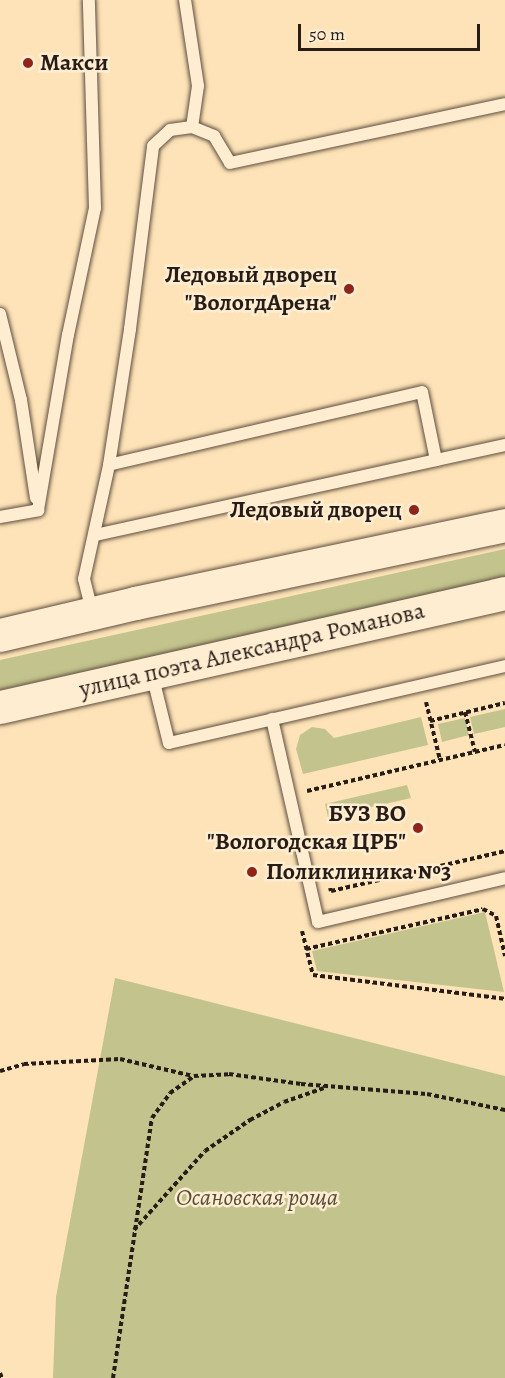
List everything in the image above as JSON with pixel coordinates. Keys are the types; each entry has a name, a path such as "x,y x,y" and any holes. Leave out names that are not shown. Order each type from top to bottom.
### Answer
{"main road":[{"path":"0,635 93,612 505,525"},
{"name":"улица поэта Александра Романова","path":"0,707 505,593"}],"lane":[{"path":"38,510 68,335 95,207 89,0"},
{"path":"185,0 198,86 192,127"},
{"path":"93,612 84,579 109,465 130,329 153,146 170,130 192,127 214,136 230,163 505,104"},
{"path":"0,314 21,400 38,510"},
{"path":"109,465 422,392 436,460"},
{"path":"95,535 505,445"},
{"path":"0,517 38,510"},
{"path":"151,673 169,742 505,666"},
{"path":"272,719 318,922 505,878"}],"path":[{"path":"422,685 440,760"},
{"path":"430,721 505,703"},
{"path":"465,712 475,752"},
{"path":"310,802 307,791 505,745"},
{"path":"328,880 331,891 505,851"},
{"path":"306,949 483,909 496,916 505,956"},
{"path":"0,1071 24,1064 120,1059 194,1076 229,1074 327,1086 427,1094 505,1110"},
{"path":"113,1378 152,1118 170,1093 194,1076"},
{"path":"134,1231 205,1151 250,1120 284,1102 327,1086"},
{"path":"0,1373 2,1378"}],"green space":[{"path":"505,549 505,579 0,690 0,660"},
{"path":"505,709 505,727 474,734 470,717"},
{"path":"421,717 428,745 303,774 296,749 300,735 312,727 325,729 334,738"},
{"path":"465,718 469,735 442,742 438,724"},
{"path":"407,785 411,798 328,817 325,804"},
{"path":"485,912 504,992 317,971 312,951"},
{"name":"Осановская роща","path":"115,978 505,1076 505,1378 53,1378 56,1297"}],"place":[{"name":"Макси","path":"28,63"},
{"name":"Ледовый дворец \"ВологдАрена\"","path":"349,289"},
{"name":"Ледовый дворец","path":"414,510"},
{"name":"БУЗ ВО \"Вологодская ЦРБ\"","path":"418,828"},
{"name":"Поликлиника №3","path":"252,872"}]}
